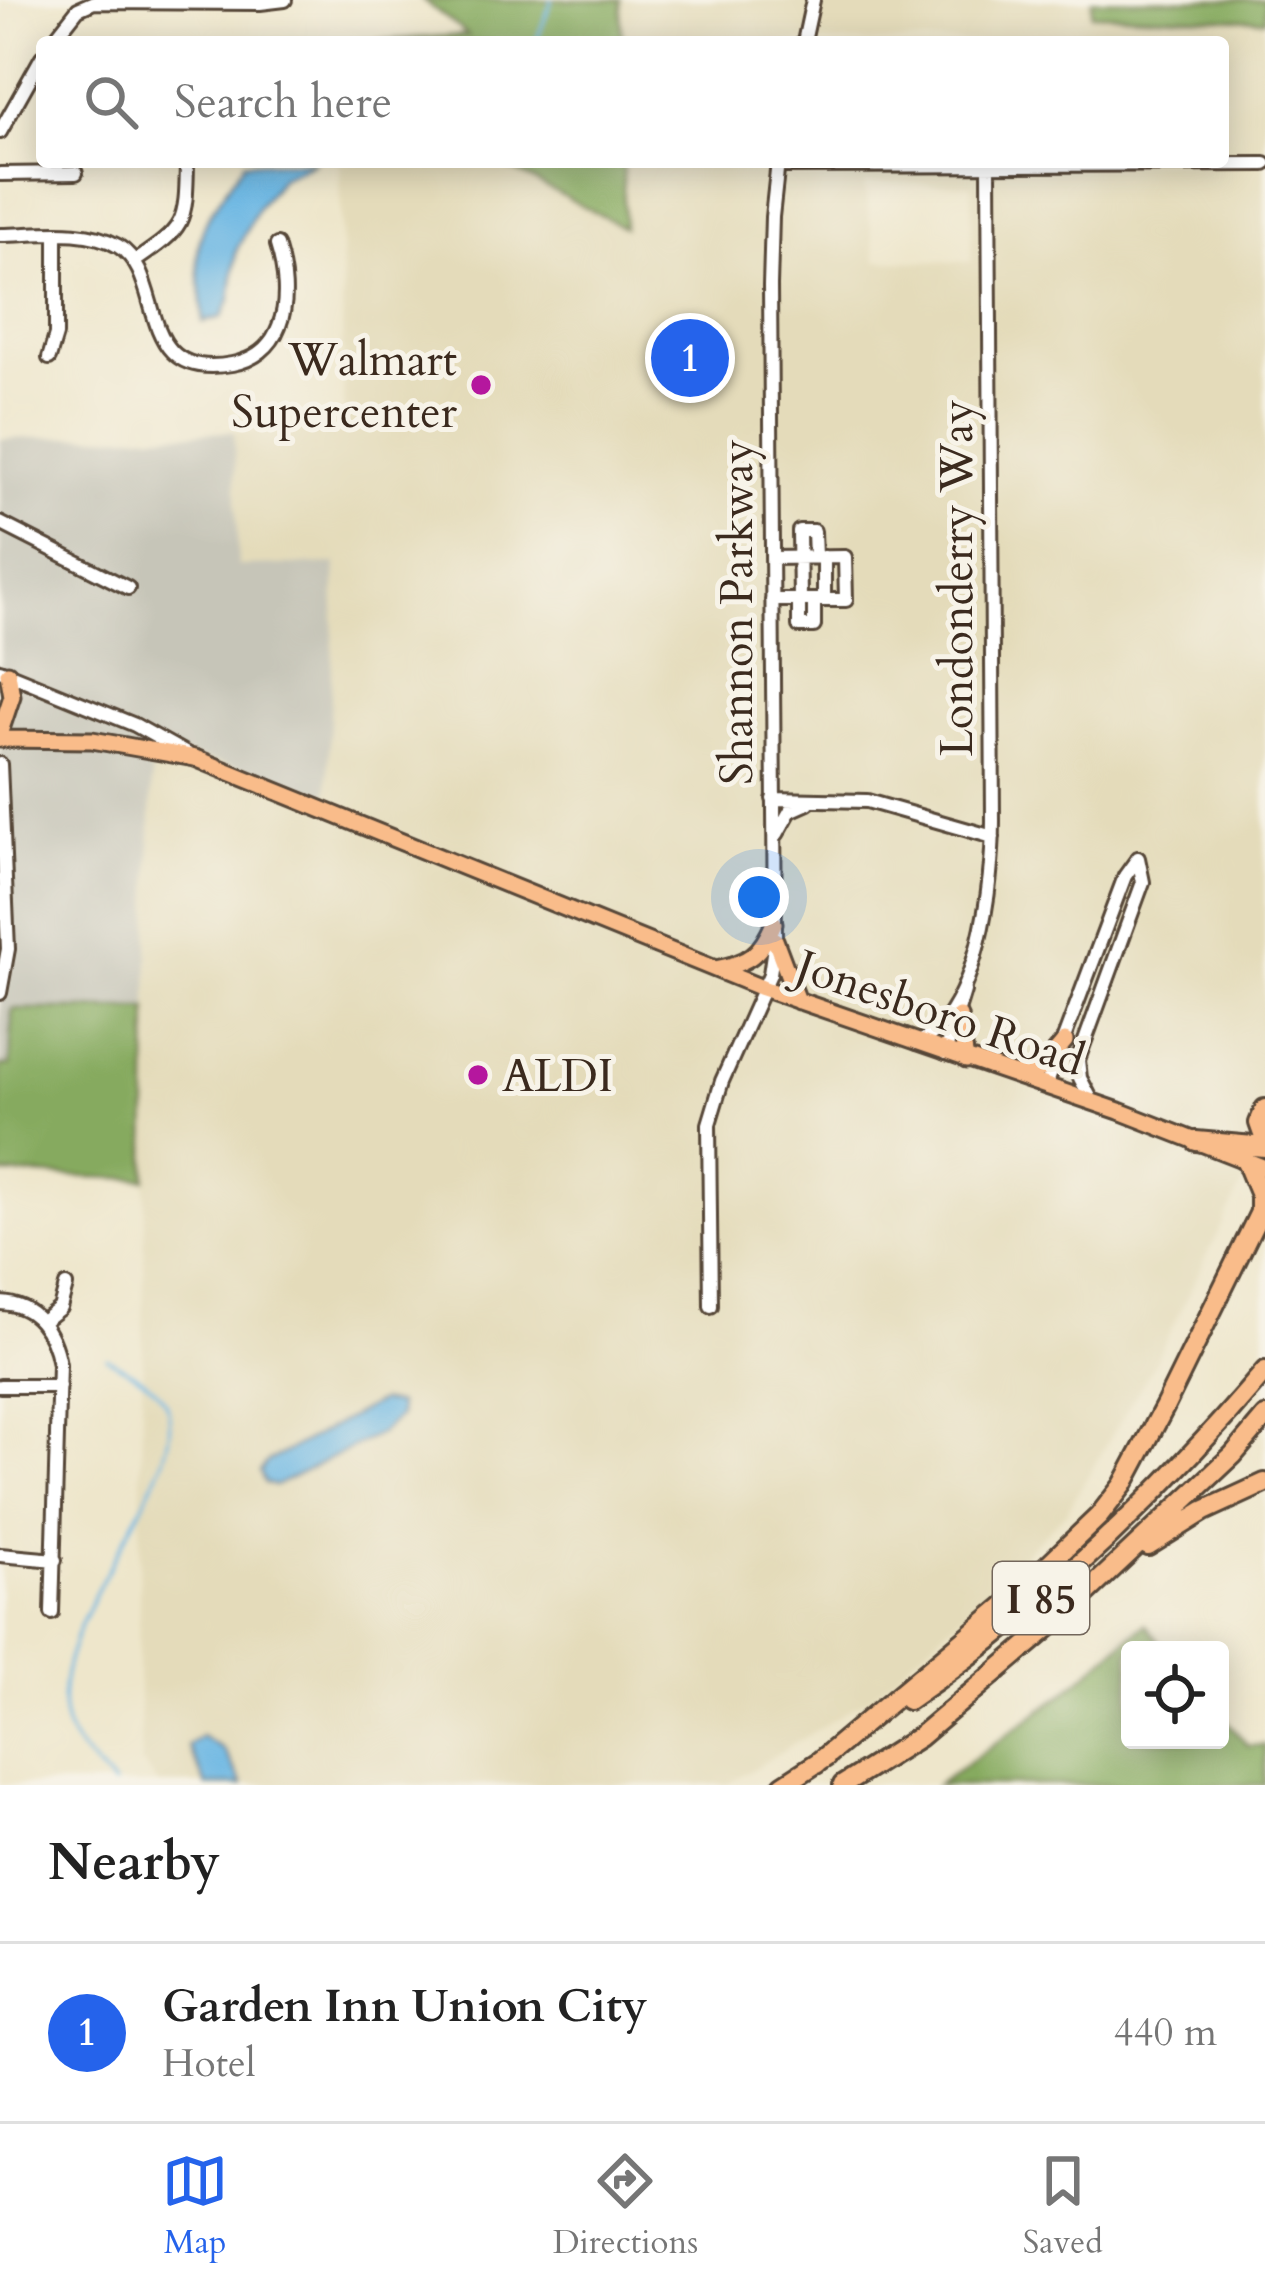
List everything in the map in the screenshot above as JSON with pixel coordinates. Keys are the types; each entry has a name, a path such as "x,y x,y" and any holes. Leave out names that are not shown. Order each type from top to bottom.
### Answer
{"highway":[{"path":"1196,1141 1265,1143 1259,1124 1265,1109"},
{"path":"816,1764 1007,1604 1099,1516 1123,1485 1262,1208 1256,1164"},
{"name":"I 85","path":"783,1785 1005,1630 1173,1475 1265,1371"},
{"name":"I 85","path":"843,1785 919,1737 1114,1568 1234,1455 1265,1417"},
{"path":"1114,1568 1204,1511 1265,1483"}],"main road":[{"path":"0,735 12,696 4,672"},
{"name":"Jonesboro Road","path":"0,735 92,740 195,758 762,988 1092,1101 1256,1164"},
{"path":"716,969 748,962 774,931"},
{"path":"774,931 798,1001"},
{"path":"959,1016 966,1060"},
{"path":"1014,1075 1041,1069 1065,1041"}],"street":[{"path":"56,36 78,9 94,2 285,0"},
{"path":"805,36 813,0"},
{"path":"0,132 36,68"},
{"path":"1229,164 1265,164"},
{"path":"134,262 173,236 181,225 186,168"},
{"name":"Shannon Parkway","path":"711,1306 709,1124 722,1081 772,965 774,931 770,286 778,168"},
{"name":"Londonderry Way","path":"945,1053 983,924 993,837 989,168"},
{"path":"0,174 76,173"},
{"path":"50,358 56,335 56,234"},
{"path":"0,235 56,234 100,238 117,245 134,262 159,334 172,352 188,361 217,366 254,358 278,331 284,313 284,267 277,245"},
{"path":"0,523 128,588"},
{"path":"772,558 845,557 845,600 772,600"},
{"path":"809,600 813,558"},
{"path":"809,600 813,558"},
{"name":"Jonesboro Road","path":"4,672 134,724 195,758"},
{"path":"0,764 8,949 0,993"},
{"path":"773,799 868,801 993,837"},
{"path":"773,840 790,811 829,799"},
{"path":"1046,1086 1125,876 1138,858 1143,882 1078,1060 1080,1078 1092,1101"},
{"name":"Londonderry Way","path":"917,1043 938,1033 964,986"},
{"path":"42,1322 61,1308 66,1286"},
{"path":"0,1303 17,1303 31,1310 57,1350 52,1613"},
{"path":"0,1387 59,1386"},
{"path":"0,1555 55,1560"}],"shaded area":[{"path":"621,0 1092,0 1093,14 1265,20 1265,1149 1240,1189 1154,1364 1067,1511 872,1696 727,1785 158,1785 141,1762 138,1668 152,748 244,769 326,799 336,565 238,566 234,432 344,425 340,168 509,168 623,226 623,168 1229,168 1229,36 622,36","holes":["864,183 972,185 971,262 876,261"]},
{"path":"234,432 238,566 336,564 327,800 244,769 152,748 148,1009 12,1009 10,1067 0,1066 0,439"}],"green space":[{"path":"423,0 621,0 622,36 451,36 468,35"},
{"path":"1092,0 1265,0 1265,20 1092,14"},
{"path":"509,168 623,168 624,227"},
{"path":"12,1009 148,1009 146,1179 0,1174 0,1066 10,1066"},
{"path":"1145,1624 1159,1641 1125,1641"},
{"path":"1121,1645 1121,1749 1229,1749 1229,1724 1248,1746 1265,1745 1265,1785 937,1785 1062,1695"}],"water":[{"path":"240,168 302,168 281,178 258,207 236,251 230,300 222,317 203,322 198,263 208,217"},
{"path":"380,1401 398,1405 399,1416 379,1434 275,1486 265,1483 260,1472 267,1462"},
{"path":"201,1736 223,1749 243,1785 206,1785 188,1746"}],"waterway":[{"path":"538,36 552,0"},
{"path":"107,1358 160,1395 169,1432 160,1469 72,1646 63,1689 71,1736 113,1785"}],"place":[{"name":"Garden Inn Union City","path":"690,358"},
{"name":"Walmart Supercenter","path":"481,385"},
{"name":"ALDI","path":"478,1075"}]}
